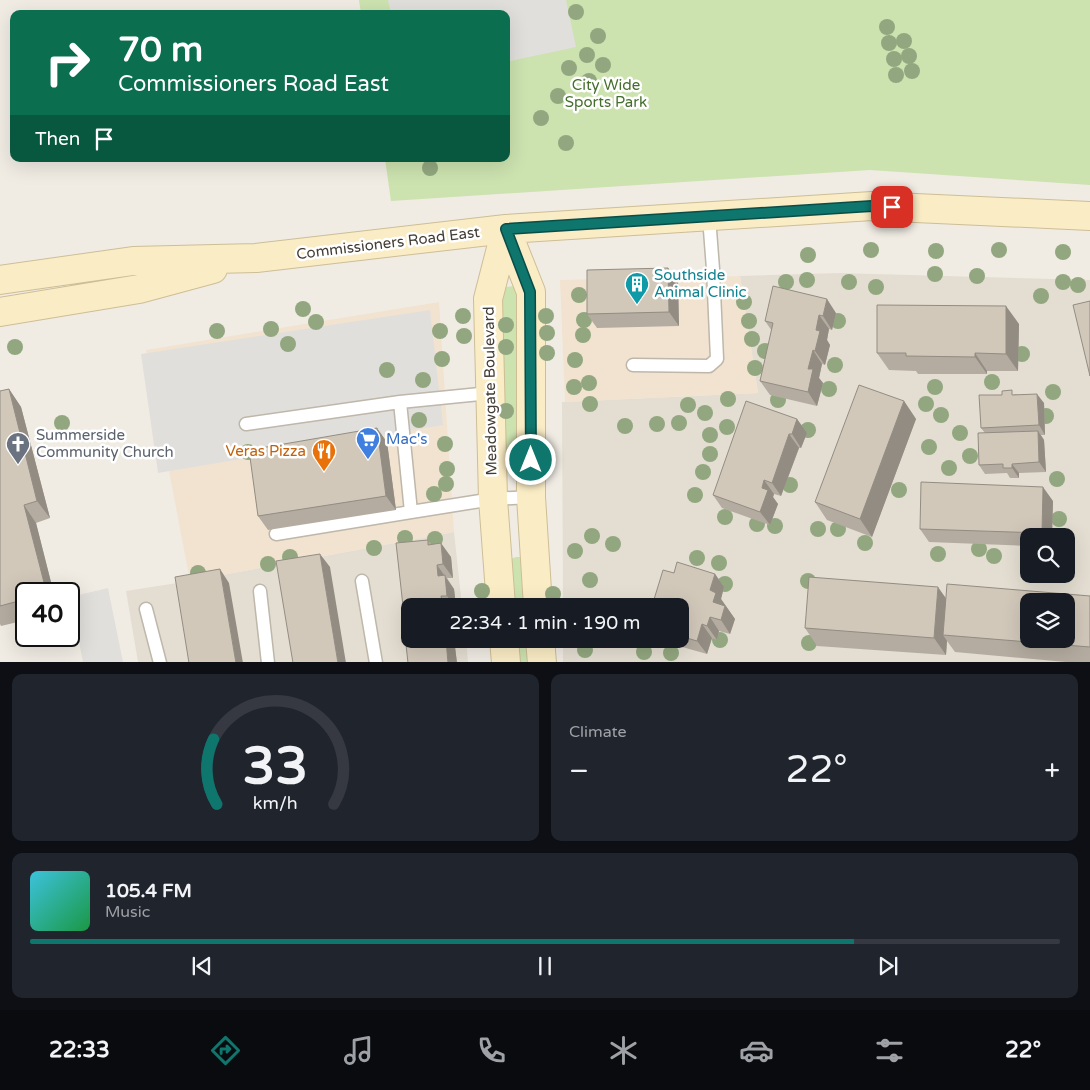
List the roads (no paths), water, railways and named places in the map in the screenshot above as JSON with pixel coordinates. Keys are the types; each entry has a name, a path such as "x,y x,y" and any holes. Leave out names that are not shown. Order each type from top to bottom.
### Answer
{"main road":[{"name":"Commissioners Road East","path":"0,280 133,261 256,258 506,229 872,206 1090,216"},
{"name":"Meadowgate Boulevard","path":"500,598 493,499 488,299 506,229"},
{"path":"506,229 530,292 531,497 537,598"},
{"name":"Commissioners Road East","path":"0,312 139,289 256,258"},
{"path":"505,648 506,662"},
{"path":"541,648 542,662"}],"lane":[{"path":"633,364 709,366 717,360 709,217"},
{"path":"246,424 400,402 490,393"},
{"path":"400,402 411,512"},
{"path":"276,534 493,499 531,497"},
{"path":"362,581 376,662"},
{"path":"260,591 268,662"},
{"path":"146,609 160,662"}],"place":[{"name":"Southside Animal Clinic","path":"637,305"},
{"name":"Mac's","path":"368,460"},
{"name":"Summerside Community Church","path":"18,465"},
{"name":"Veras Pizza","path":"324,472"}],"park label":[{"name":"City Wide Sports Park","path":"606,94"}]}
